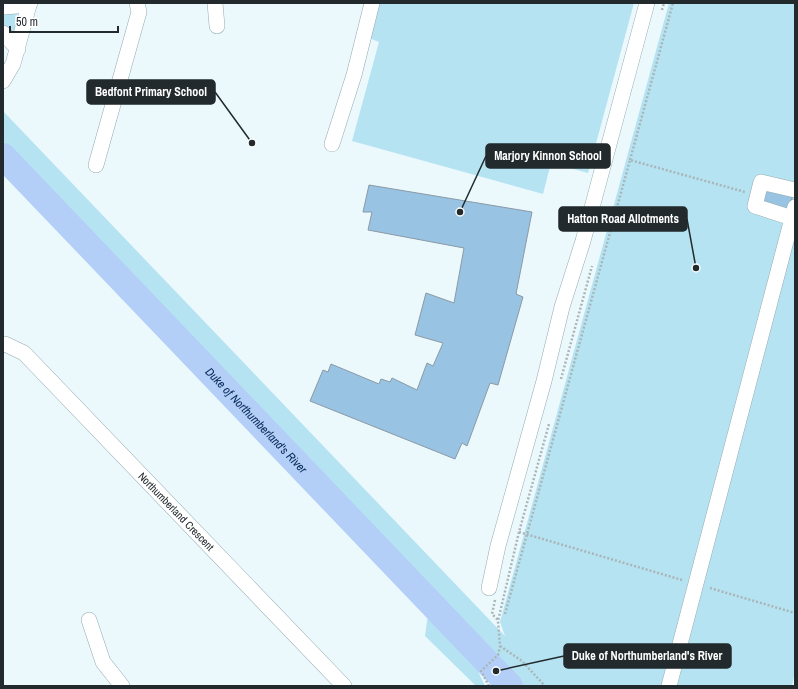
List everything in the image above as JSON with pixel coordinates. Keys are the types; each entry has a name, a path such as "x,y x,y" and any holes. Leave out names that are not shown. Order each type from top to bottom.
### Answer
{"street":[{"path":"96,165 139,12 137,3"},
{"path":"215,3 217,26"},
{"path":"332,144 354,75 372,3"},
{"path":"489,588 498,546 542,389 562,308 583,241 647,3"},
{"path":"3,6 30,4 13,64 3,81"},
{"path":"3,33 18,49"},
{"path":"669,686 793,212 755,206 757,196 761,182 795,190"},
{"name":"Northumberland Crescent","path":"3,345 5,344 24,353 344,686"},
{"path":"89,620 103,662 122,686"}],"path":[{"path":"662,11 664,3"},
{"path":"505,614 672,3"},
{"path":"630,160 757,196"},
{"path":"559,386 592,264"},
{"path":"490,686 481,671 498,655 500,646 498,620 519,532 551,417"},
{"path":"519,532 795,612"},
{"path":"500,646 522,661 545,686"}],"shaded area":[{"path":"379,3 634,3 588,173 551,163 543,194 352,141 379,42 369,38"},
{"path":"669,3 795,3 795,671 792,686 524,686 3,141 3,111 505,636 500,622"},
{"path":"3,13 17,14 19,16 18,29 12,34 3,27"},
{"path":"428,614 472,659 479,669 478,671 485,686 476,686 425,636"},
{"path":"485,672 499,686 493,686 484,673"}],"building":[{"path":"369,185 532,212 516,294 523,297 498,385 490,383 467,446 462,443 455,459 310,401 323,370 328,372 331,364 379,384 381,379 390,382 392,378 417,390 427,363 433,366 443,343 415,335 426,293 454,303 464,248 368,230 372,212 363,212"},
{"path":"766,187 793,195 788,211 761,203"}],"waterway":[{"name":"Duke of Northumberland's River","path":"3,156 510,686"}],"place":[{"name":"Bedfont Primary School","path":"252,143"},
{"name":"Marjory Kinnon School","path":"460,212"},
{"name":"Hatton Road Allotments","path":"696,268"},
{"name":"Duke of Northumberland's River","path":"496,671"}]}
